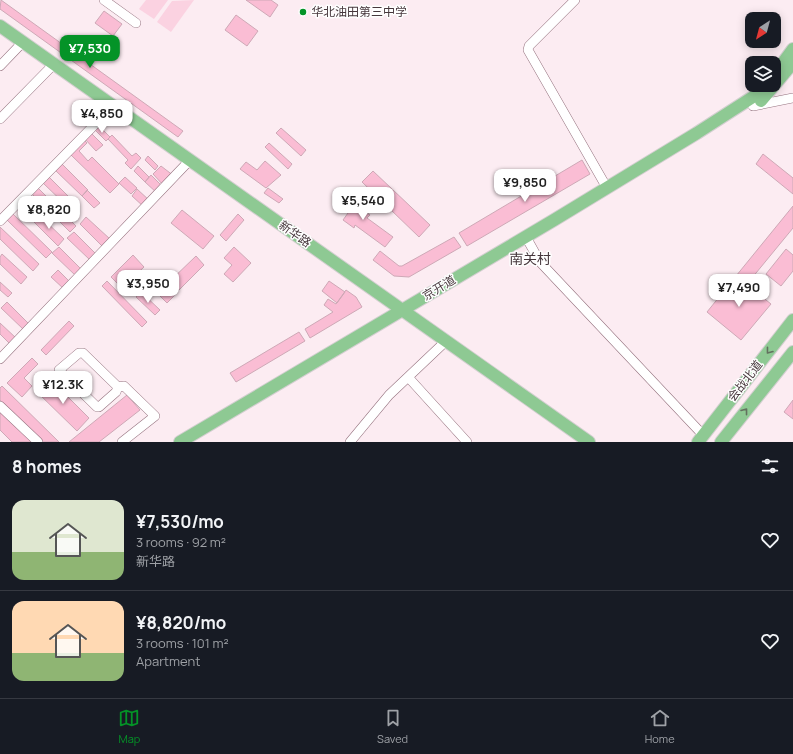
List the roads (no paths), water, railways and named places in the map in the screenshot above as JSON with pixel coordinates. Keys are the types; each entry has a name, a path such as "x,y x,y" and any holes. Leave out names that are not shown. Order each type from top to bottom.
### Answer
{"main road":[{"name":"新华路","path":"0,26 589,442"},
{"path":"781,65 793,49"},
{"path":"698,133 736,116 753,106 770,92 793,63"},
{"path":"698,133 759,92"},
{"name":"京开道","path":"180,442 526,237 698,133"},
{"name":"会战北道","path":"701,439 793,320"},
{"name":"会战北道","path":"721,442 793,352"}],"street":[{"path":"104,0 118,4 136,23"},
{"path":"575,0 529,46 528,50 607,188"},
{"path":"0,66 23,42"},
{"path":"0,119 54,64"},
{"path":"753,106 793,98"},
{"path":"0,221 113,106"},
{"path":"0,359 190,160"},
{"path":"526,237 540,262 701,439"},
{"path":"350,442 389,395 446,341"},
{"path":"84,353 118,387 116,392 99,407 97,407 59,370 75,355 84,353"},
{"path":"408,377 467,442"},
{"path":"118,387 124,386 155,416 122,442"},
{"path":"0,406 38,442"}],"place":[{"name":"华北油田第三中学","path":"303,12"}],"district":[{"name":"南关村","path":"530,259"}]}
